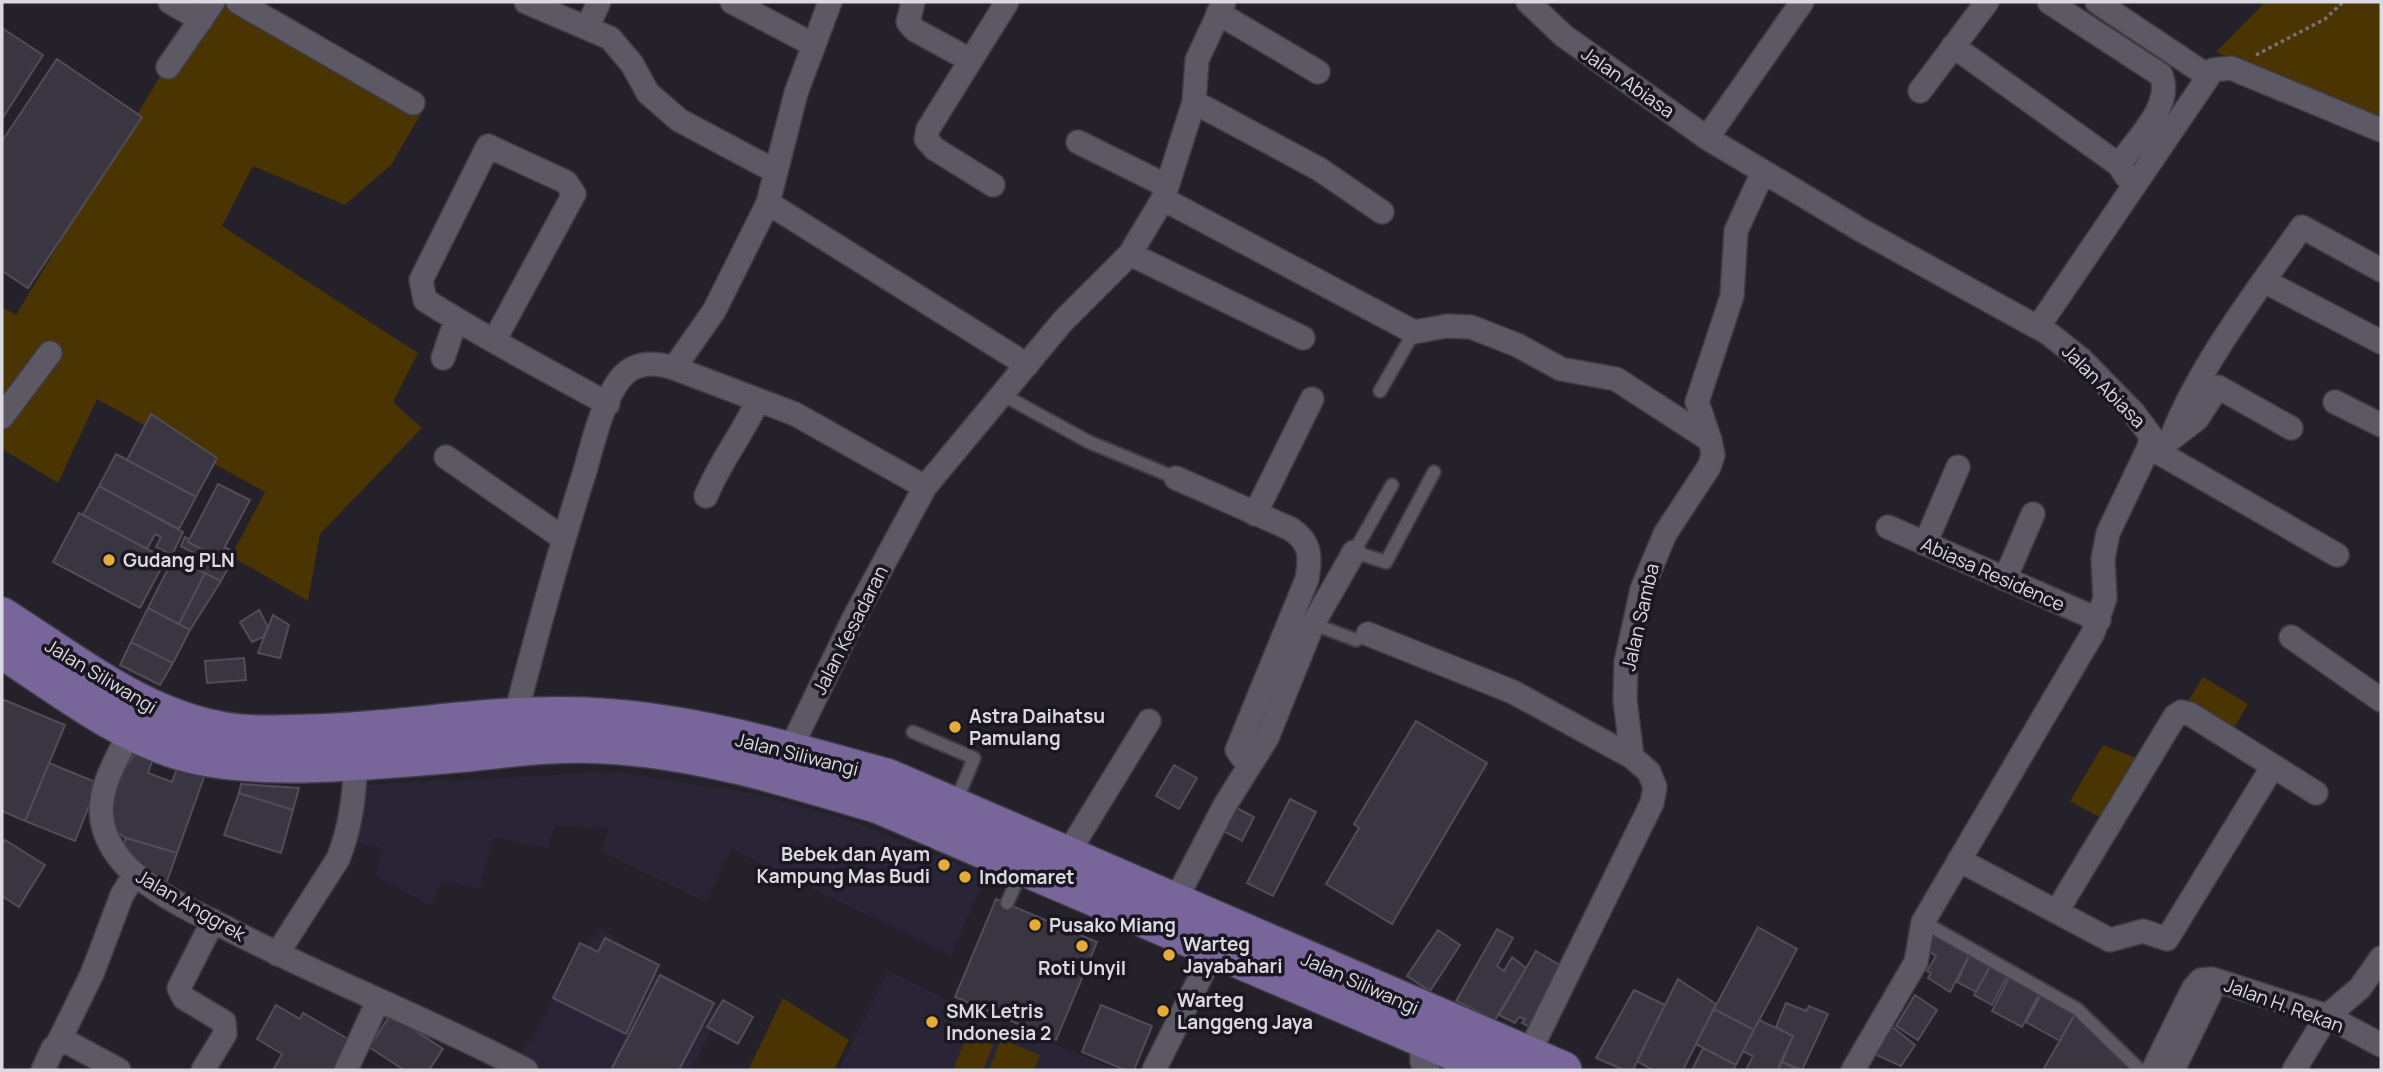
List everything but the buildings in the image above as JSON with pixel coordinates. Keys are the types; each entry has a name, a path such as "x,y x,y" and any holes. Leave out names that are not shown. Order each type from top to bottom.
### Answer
{"main road":[{"name":"Jalan Siliwangi","path":"2,616 163,714 216,730 271,734 361,732 515,718 584,716 686,726 784,762 1214,950 1425,1054 1496,1070"},
{"name":"Jalan Siliwangi","path":"2,650 131,730 180,752 220,760 276,764 356,762 527,747 604,745 784,762 889,778 1068,853 1563,1070"}],"street":[{"path":"168,67 207,11 170,2"},
{"path":"238,2 413,103"},
{"path":"526,2 610,38 632,64 648,93 679,120 775,171"},
{"path":"587,28 598,2"},
{"path":"732,2 814,46"},
{"path":"674,368 714,312 768,203 796,93 830,2"},
{"path":"913,2 908,22 915,30 970,60"},
{"path":"993,185 935,149 926,139 928,129 1007,2"},
{"name":"Jalan Abiasa","path":"1528,2 1564,36 1707,138 1952,282 2038,327 2081,359 2149,431 2149,447 2108,533 2103,559 2105,598 2099,620 2038,729 1923,922 1916,962 1853,1070"},
{"path":"1707,138 1802,2"},
{"path":"1920,91 1987,2"},
{"path":"2049,2 2161,75 2165,85 2160,106 2119,165"},
{"path":"2096,2 2208,76"},
{"path":"1222,8 1318,72"},
{"name":"Jalan Kesadaran","path":"784,762 854,618 925,487 1063,321 1130,254 1165,193 1194,102 1197,60 1222,8"},
{"path":"1953,46 2119,165 2129,181 2128,192"},
{"path":"2038,327 2208,76 2221,67 2231,68 2381,130"},
{"path":"1194,102 1319,169 1382,212"},
{"path":"1077,142 1414,332 1447,326 1471,327 1494,334 1561,369 1616,379 1710,440"},
{"path":"494,341 573,194 566,182 488,146 421,279 425,300 456,320 494,341 608,404"},
{"name":"Jalan Samba","path":"1632,757 1625,700 1626,662 1642,589 1665,534 1709,467 1713,455 1697,402 1732,296 1737,231 1763,172"},
{"path":"768,203 1027,365"},
{"path":"2171,439 2182,410 2264,281 2302,228 2381,270"},
{"path":"1130,254 1303,338"},
{"path":"2264,281 2381,342"},
{"path":"443,358 456,320"},
{"path":"2,417 50,353"},
{"path":"515,718 564,538 608,404 620,379 632,368 657,363 794,414 925,487"},
{"path":"2149,447 2171,439 2197,419 2218,387 2291,428"},
{"path":"1255,514 1312,400"},
{"path":"706,496 716,473 741,437 757,402"},
{"path":"2335,402 2381,425"},
{"path":"2149,447 2337,555"},
{"path":"446,457 564,538"},
{"path":"1925,544 1958,467"},
{"path":"1177,478 1292,529 1304,538 1310,549 1310,561 1301,592 1237,750 1248,765"},
{"path":"2005,579 2033,514"},
{"name":"Abiasa Residence","path":"1888,527 2099,620"},
{"path":"1175,901 1248,765 1267,738 1313,624 1354,552"},
{"path":"1368,634 1513,692 1632,757 1649,772 1655,787 1653,803 1528,1055"},
{"path":"2291,636 2381,700"},
{"path":"2057,911 2175,716 2181,712 2190,714 2316,793"},
{"path":"1068,853 1149,721"},
{"name":"Jalan Anggrek","path":"131,730 108,778 102,799 102,820 110,843 135,874 213,921 277,954 526,1070"},
{"path":"277,954 341,851 354,801 356,762"},
{"path":"1959,860 2110,940 2143,931 2167,939 2273,766"},
{"path":"43,1070 92,974 122,895 135,874"},
{"path":"203,1070 225,1034 224,1022 184,998 179,988 213,921"},
{"path":"1154,1070 1214,950"},
{"path":"2294,1070 2326,1016 2360,988 2381,958"},
{"name":"Jalan H. Rekan","path":"2153,1070 2201,980 2212,979 2326,1016 2381,1045"},
{"path":"2173,1070 2210,994"},
{"path":"346,1070 378,1001"},
{"path":"57,1045 69,1043 119,1070"}],"lane":[{"path":"1380,391 1414,332"},
{"path":"1003,394 1089,442 1177,478"},
{"path":"1392,485 1354,552 1386,562 1434,472"},
{"path":"1313,624 1356,640 1368,634"},
{"path":"914,732 974,758 954,806"},
{"path":"1007,903 1024,867"},
{"path":"1923,922 2077,1009 2140,1070"}],"path":[{"path":"2231,68 2325,19 2343,2"}],"shaded area":[{"path":"205,2 225,2 422,112 391,165 345,205 253,166 222,226 418,353 393,402 422,428 320,534 308,601 231,556 265,492 97,399 58,483 2,449 2,307 16,315"},
{"path":"2265,2 2381,2 2381,122 2216,52"},
{"path":"2203,677 2248,704 2232,731 2187,703"},
{"path":"2103,745 2136,758 2101,818 2070,801"},
{"path":"614,772 751,793 849,820 986,875 951,955 731,849 706,902 601,852 609,828 555,825 548,848 493,837 480,888 443,881 430,905 376,876 381,848 355,842 363,785"},
{"path":"600,926 656,973 723,1007 691,1070 535,1070 517,1061"},
{"name":"SMK Letris Indonesia 2","path":"888,971 945,999 1118,1070 839,1070"},
{"path":"783,998 849,1040 834,1070 748,1070"},
{"path":"967,1035 993,1045 983,1070 953,1070"},
{"path":"1001,1039 1040,1055 1034,1070 989,1070"}],"place":[{"name":"Gudang PLN","path":"109,560"},
{"name":"Astra Daihatsu Pamulang","path":"955,727"},
{"name":"Bebek dan Ayam Kampung Mas Budi","path":"944,865"},
{"name":"Indomaret","path":"965,877"},
{"name":"Pusako Miang","path":"1035,925"},
{"name":"Roti Unyil","path":"1082,946"},
{"name":"Warteg Jayabahari","path":"1169,955"},
{"name":"Warteg Langgeng Jaya","path":"1163,1011"},
{"name":"SMK Letris Indonesia 2","path":"932,1022"}]}
